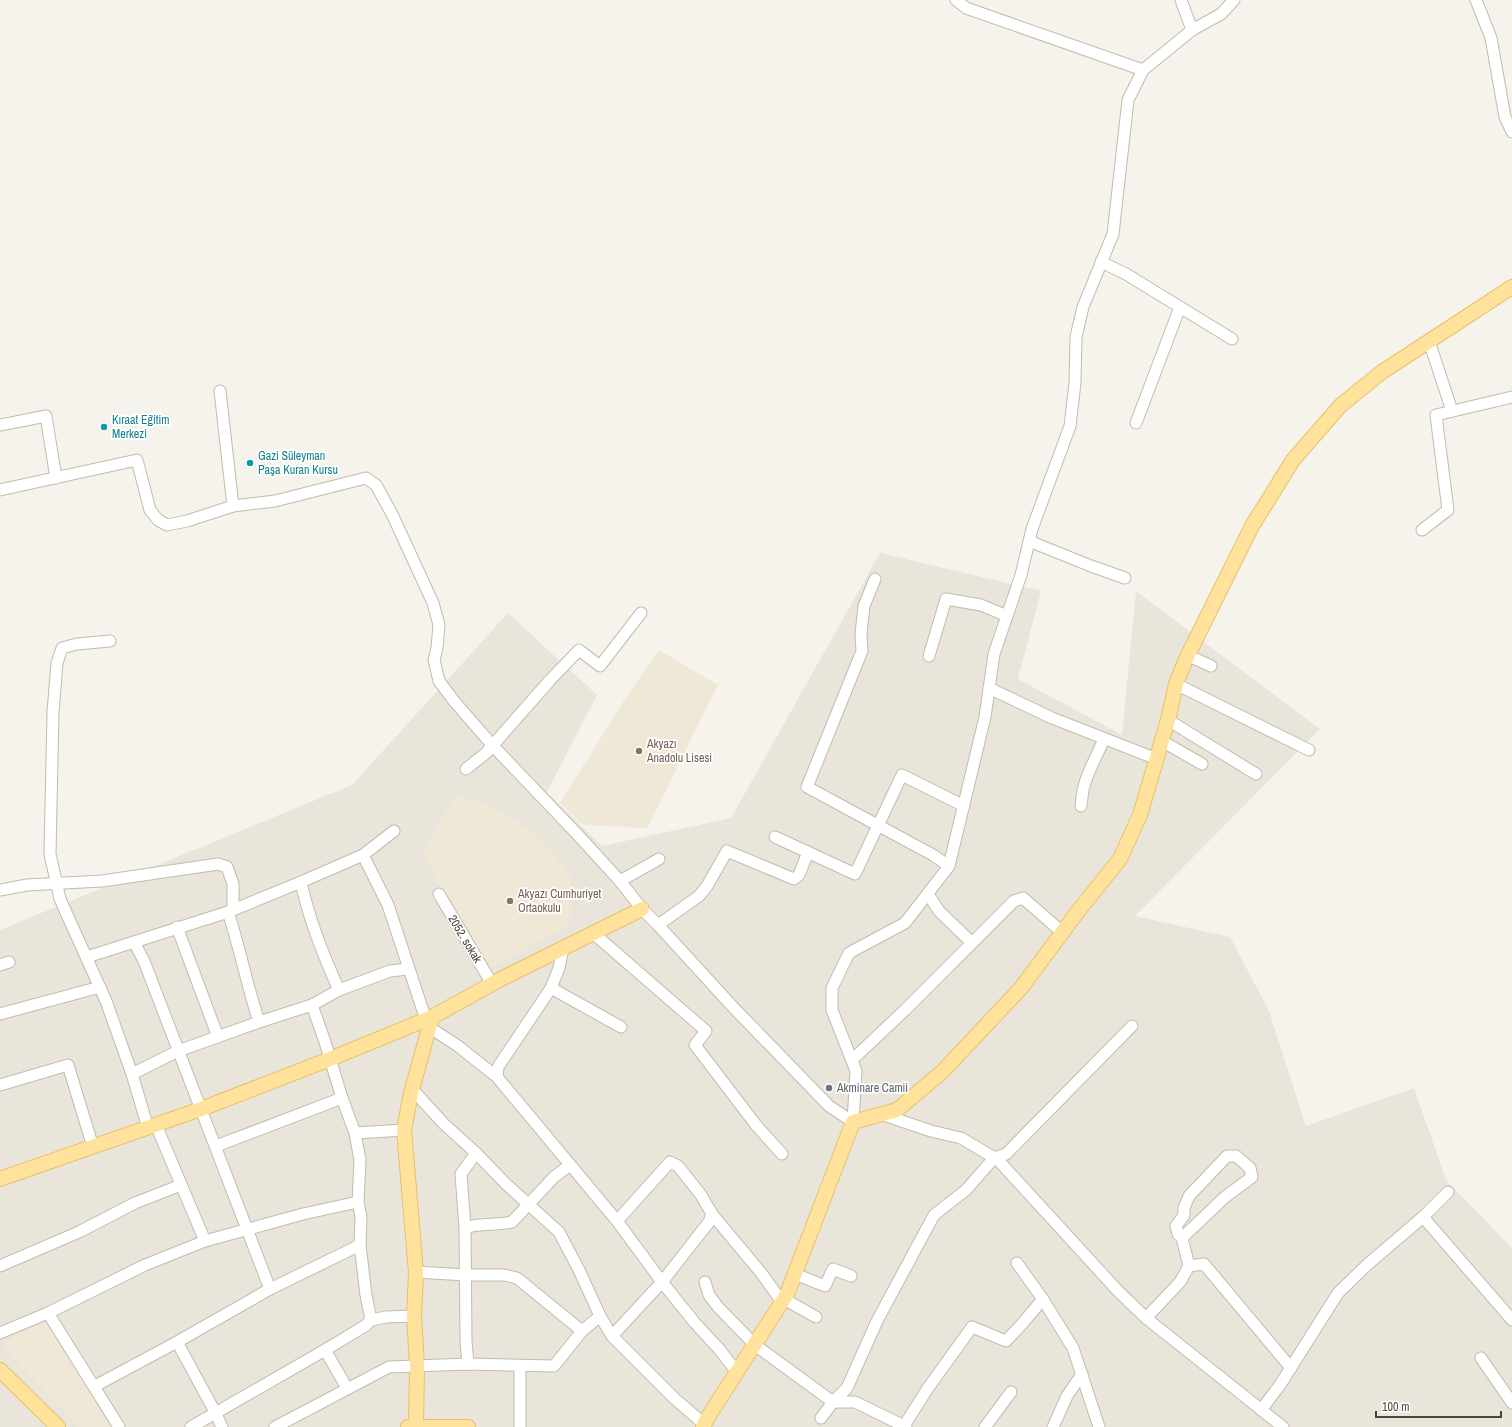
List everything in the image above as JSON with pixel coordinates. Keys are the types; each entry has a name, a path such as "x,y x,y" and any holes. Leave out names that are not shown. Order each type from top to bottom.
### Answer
{"main road":[{"path":"704,1426 754,1344 783,1301 795,1274 853,1122 897,1110 943,1071 1021,988 1062,932 1120,859 1140,815 1168,720 1176,684 1187,655 1252,526 1293,460 1341,405 1382,372 1512,287"},
{"path":"0,1179 200,1109 429,1021 492,984 642,909"},
{"path":"429,1021 412,1089 404,1130 416,1272 414,1316 417,1366 411,1426 468,1427"},
{"path":"0,1370 58,1427"}],"street":[{"path":"956,0 966,8 1144,70"},
{"path":"1181,0 1192,30"},
{"path":"853,1122 856,1071 832,1010 832,988 849,954 905,923 949,866 986,717 994,654 1021,575 1032,529 1070,426 1075,383 1076,336 1083,307 1113,234 1128,100 1144,70 1192,30 1220,14 1234,0"},
{"path":"1476,0 1491,38 1505,117 1512,132"},
{"path":"1101,262 1126,274 1232,340"},
{"path":"1136,423 1180,307"},
{"path":"1429,341 1452,411"},
{"path":"220,391 233,506"},
{"path":"1422,530 1448,510 1436,415 1512,397"},
{"path":"0,425 46,416 56,478"},
{"path":"0,490 138,460 150,510 158,520 167,525 233,506 275,501 366,478 376,485 392,514 432,603 439,625 437,648 434,660 439,681 454,701 493,746 578,835 620,881 642,909 732,1006 829,1106 853,1122"},
{"path":"1030,541 1125,578"},
{"path":"875,579 864,606 861,634 862,651 807,787 933,855 949,866"},
{"path":"929,656 946,599 981,605 1007,616"},
{"path":"466,769 493,746 551,679 579,650 600,666 641,613"},
{"path":"110,640 77,644 62,648 57,663 52,712 50,854 60,899 100,986 152,1126 181,1185 205,1241"},
{"path":"1187,655 1211,666"},
{"path":"1176,684 1309,750"},
{"path":"989,688 1052,718 1156,759"},
{"path":"1168,720 1256,774"},
{"path":"1081,806 1083,790 1104,739"},
{"path":"1162,741 1202,764"},
{"path":"775,838 855,874 902,775 964,806"},
{"path":"87,957 231,911 362,855 394,831"},
{"path":"658,925 699,896 707,886 726,851 794,879 799,875 808,852"},
{"path":"362,855 388,905 408,969 429,1021 496,1077 617,1221 662,1282 737,1372"},
{"path":"620,881 659,859"},
{"path":"0,890 27,885 102,881 218,864 226,867 233,884 231,911 234,930 249,991 259,1022"},
{"path":"301,882 307,910 328,967 340,990"},
{"name":"2052. sokak","path":"439,894 492,984"},
{"path":"928,894 939,911 972,942"},
{"path":"852,1060 905,1010 1014,901 1023,898 1062,932"},
{"path":"177,927 218,1036"},
{"path":"593,933 706,1031 695,1046 756,1125 782,1154"},
{"path":"134,942 144,962 270,1289"},
{"path":"496,1077 498,1066 550,988 559,968 563,948"},
{"path":"132,1074 178,1051 312,1005 340,990 390,971 408,969"},
{"path":"0,1014 100,986"},
{"path":"550,988 621,1027"},
{"path":"312,1005 355,1133 360,1160 358,1202 361,1217 360,1245 366,1295 371,1320"},
{"path":"821,1418 833,1402 847,1388 877,1321 934,1215 966,1190 994,1158 1006,1154 1132,1026"},
{"path":"0,1085 68,1065 93,1147"},
{"path":"412,1089 444,1124 476,1152 506,1184 559,1232 579,1270 600,1316 612,1336 704,1426"},
{"path":"216,1146 342,1098"},
{"path":"881,1114 931,1131 961,1138 998,1160 1118,1291 1146,1318 1284,1427"},
{"path":"355,1133 404,1130"},
{"path":"468,1364 466,1341 465,1228 461,1174 476,1152"},
{"path":"1146,1318 1180,1282 1189,1266 1182,1238 1178,1234 1176,1226 1184,1215 1184,1208 1189,1196 1227,1156 1236,1156 1250,1168 1252,1177 1225,1197 1182,1238"},
{"path":"617,1221 670,1162 678,1166 701,1195 712,1214 783,1301 816,1317"},
{"path":"465,1228 474,1225 504,1224 512,1222 554,1177 570,1165"},
{"path":"0,1266 79,1232 135,1203 181,1185"},
{"path":"1261,1410 1280,1385 1338,1293 1368,1264 1423,1217 1448,1192"},
{"path":"0,1333 48,1313 145,1265 205,1241 303,1214 358,1202"},
{"path":"612,1336 662,1282 709,1222 712,1214"},
{"path":"1423,1217 1512,1320"},
{"path":"95,1386 177,1342 270,1289 360,1245"},
{"path":"1017,1263 1043,1300 1073,1348 1099,1427"},
{"path":"1189,1266 1204,1264 1291,1368"},
{"path":"795,1274 825,1286 833,1269 851,1276"},
{"path":"416,1272 466,1275 504,1274 517,1278 582,1331"},
{"path":"705,1282 709,1295 718,1307 754,1344 833,1402 855,1402 905,1426 928,1388 972,1327 1006,1341 1043,1300"},
{"path":"48,1313 95,1386 119,1427"},
{"path":"191,1427 325,1350 365,1326 371,1320 386,1317 414,1316"},
{"path":"275,1427 389,1367 468,1364 554,1366 582,1331 600,1316"},
{"path":"177,1342 222,1427"},
{"path":"325,1350 347,1388"},
{"path":"1481,1358 1512,1403"},
{"path":"520,1366 520,1427"},
{"path":"1053,1427 1067,1396 1082,1374"},
{"path":"985,1427 1011,1392"}],"shaded area":[{"path":"880,553 1041,591 1018,679 1122,735 1136,591 1320,729 1135,916 1230,937 1269,1011 1306,1126 1414,1088 1446,1180 1512,1248 1512,1427 0,1427 0,930 352,785 508,613 597,695 547,792 602,846 731,818"},
{"name":"Akyazı Anadolu Lisesi","path":"659,650 718,685 647,828 583,825 560,803 625,699"},
{"name":"Akyazı Cumhuriyet Ortaokulu","path":"456,795 506,812 548,847 571,877 570,925 491,968 422,853"},
{"path":"46,1316 118,1427 79,1427 2,1345"}],"place":[{"name":"Kıraat Eğitim Merkezi","path":"104,427"},
{"name":"Gazi Süleyman Paşa Kuran Kursu","path":"250,463"},
{"name":"Akyazı Anadolu Lisesi","path":"639,751"},
{"name":"Akyazı Cumhuriyet Ortaokulu","path":"510,901"},
{"name":"Akminare Camii","path":"829,1088"}]}
